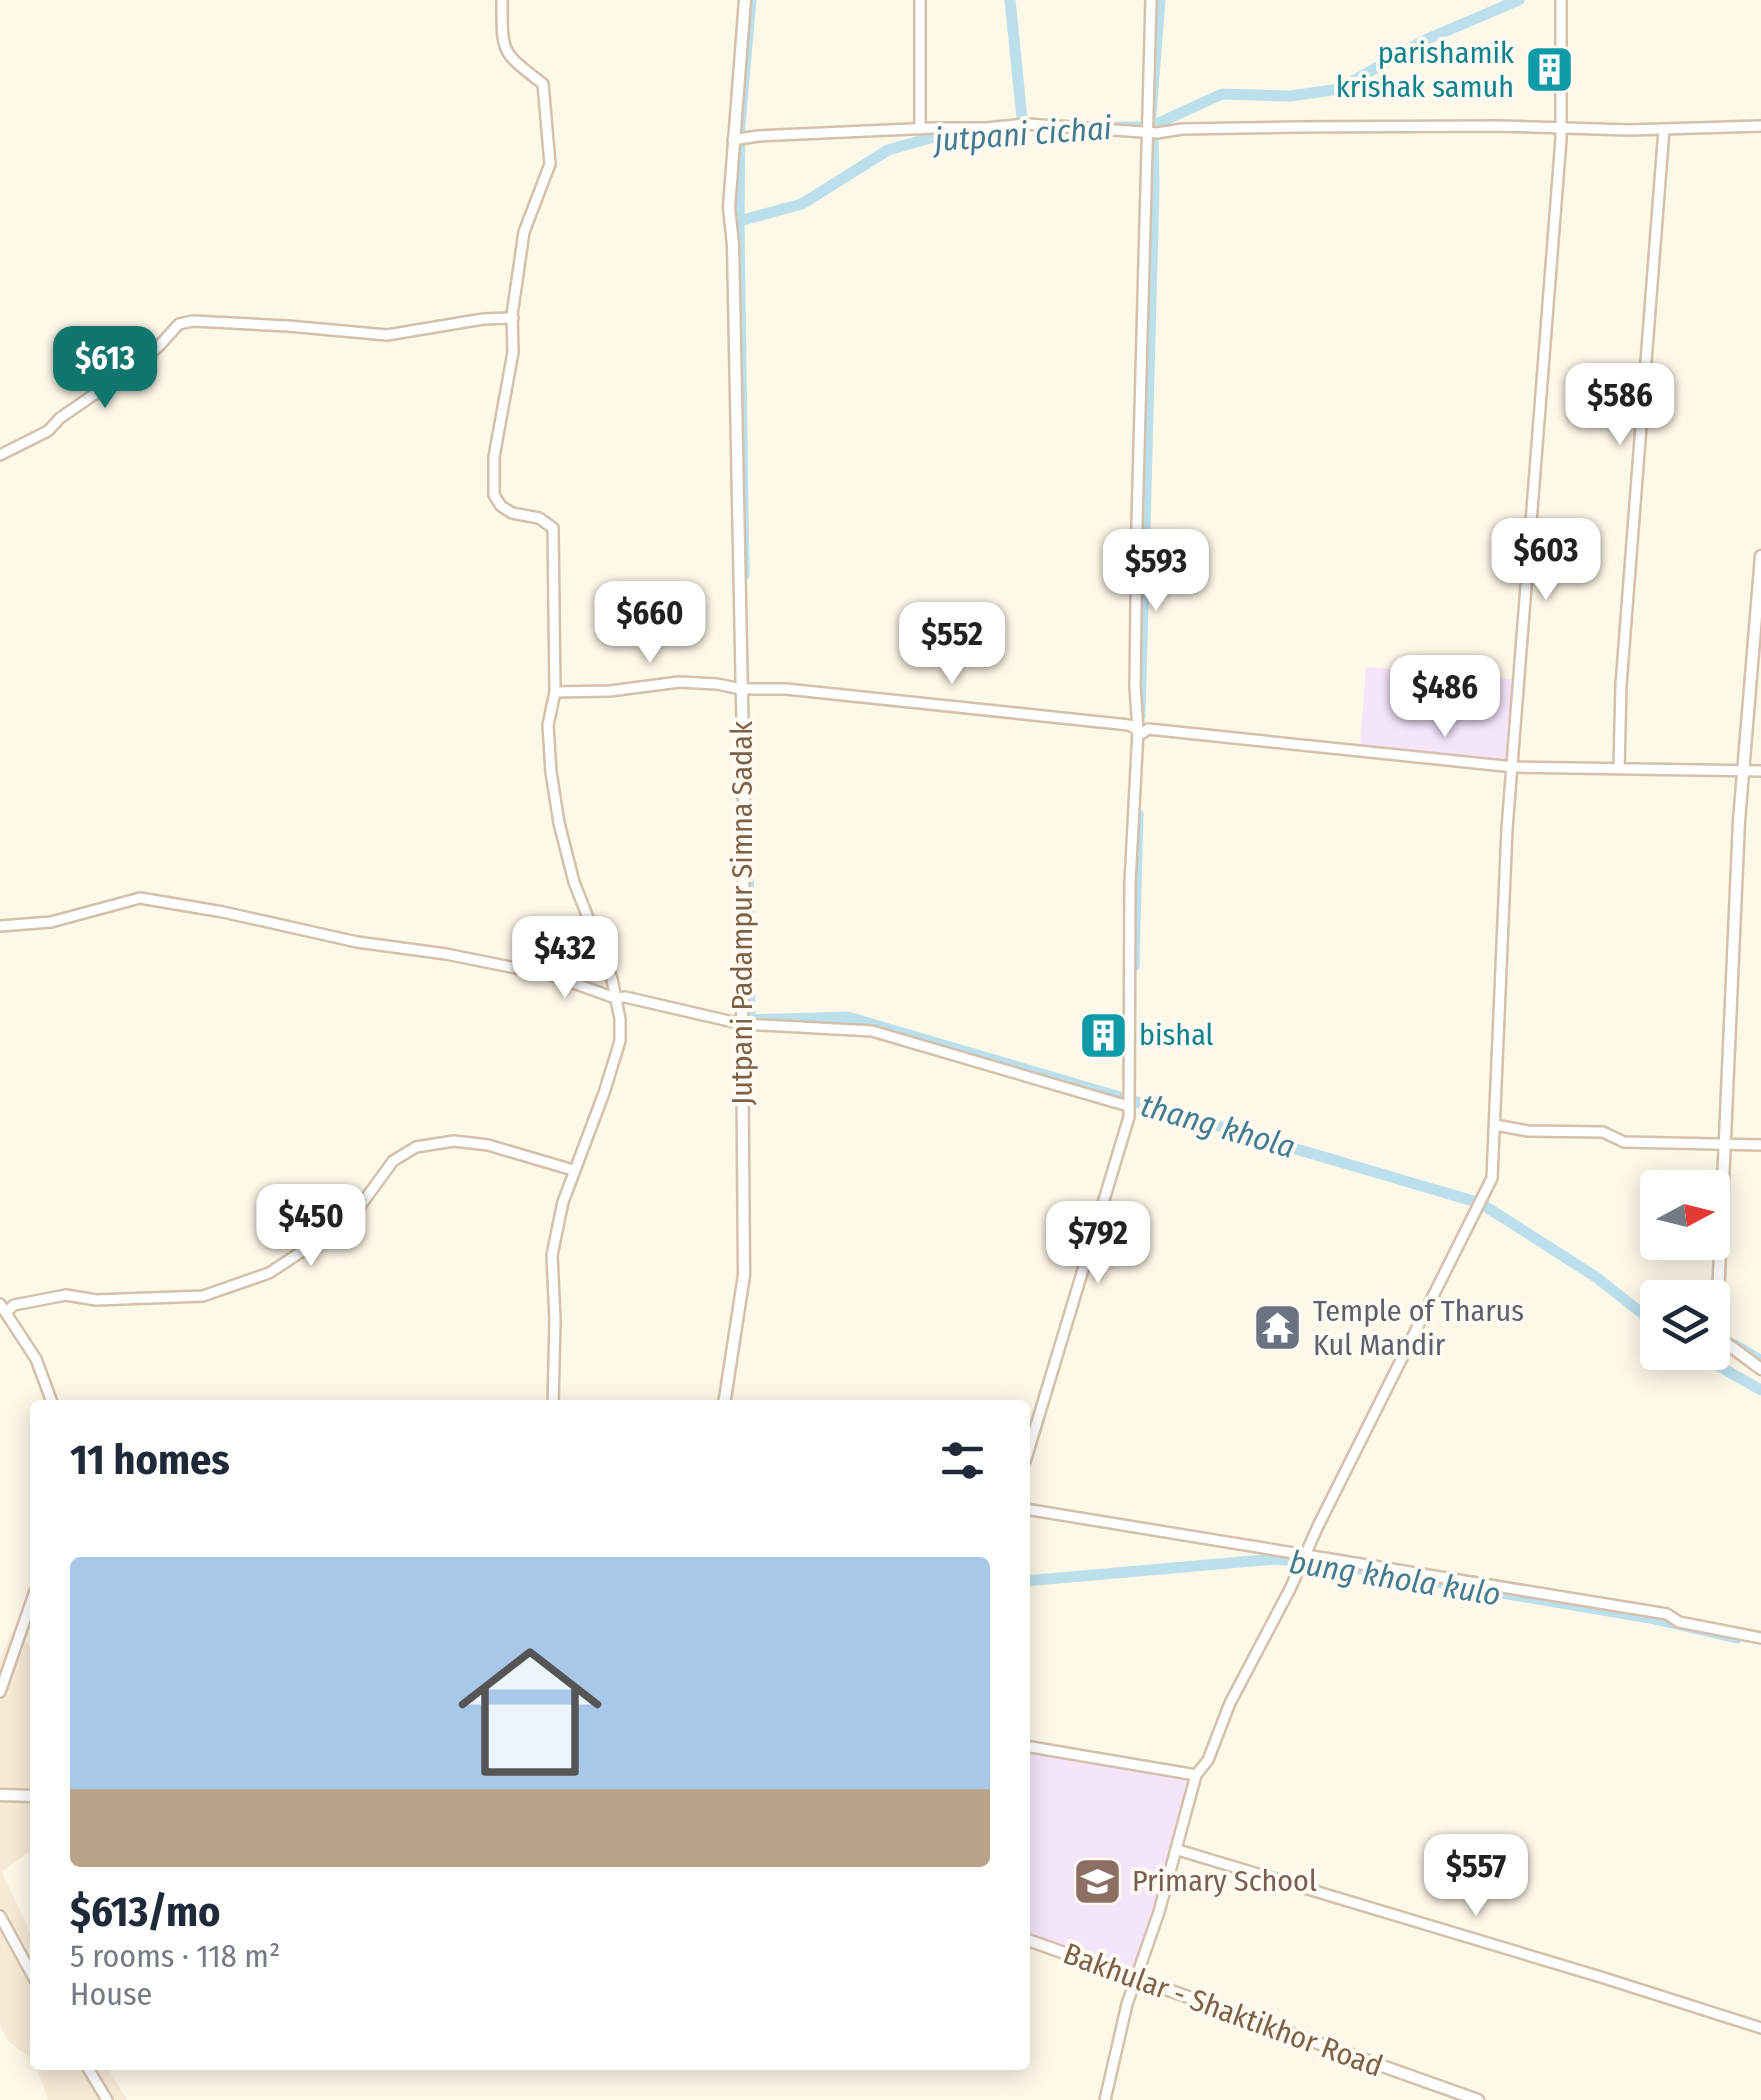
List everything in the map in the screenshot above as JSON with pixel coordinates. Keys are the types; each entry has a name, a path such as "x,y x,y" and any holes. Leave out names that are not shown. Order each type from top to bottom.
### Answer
{"street":[{"path":"502,0 502,36 509,58 544,84 550,164 524,232 512,318 513,352 494,457 494,495 512,513 540,518 553,528 555,692 548,725 551,772 574,882 612,978 620,1019 620,1041 574,1170 552,1254 553,1400"},
{"name":"Jutpani Padampur Simna Sadak","path":"725,1400 744,1274 744,802 734,245 728,206 745,0"},
{"path":"920,0 920,130"},
{"path":"1030,1446 1124,1140 1128,1106 1130,882 1140,732 1135,686 1137,522 1152,133 1151,0"},
{"path":"1105,2100 1134,1979 1178,1850 1196,1775 1208,1760 1230,1703 1492,1178 1508,830 1560,129 1561,0"},
{"path":"733,140 1027,124 1152,133 1316,127 1761,126"},
{"path":"1619,768 1664,129"},
{"path":"0,455 48,431 60,418 158,347 179,324 193,321 288,326 386,336 512,318"},
{"path":"1761,556 1743,769 1717,1319 1722,1340 1761,1369"},
{"path":"555,692 680,682 786,689 1128,725 1140,732"},
{"path":"1140,732 1148,729 1514,767 1761,770"},
{"path":"0,926 51,922 140,898 357,942 446,954 551,975 615,998 670,1006 742,1024 872,1031 1128,1106"},
{"path":"1494,1124 1528,1131 1603,1132 1624,1142 1761,1144"},
{"path":"51,1400 36,1359 3,1308 66,1295 96,1300 203,1296 269,1273 350,1220 393,1161 416,1148 454,1141 488,1145 574,1170"},
{"path":"1030,1510 1667,1614 1679,1622 1761,1638"},
{"path":"0,1692 30,1605"},
{"path":"1030,1747 1196,1775"},
{"path":"0,1795 30,1796"},
{"path":"1178,1850 1761,2028"},
{"path":"0,1916 30,1971"},
{"name":"Bakhular - Shaktikhor Road","path":"1030,1941 1478,2100"},
{"path":"89,2070 107,2100"}],"shaded area":[{"path":"1366,667 1521,680 1514,767 1360,745"},
{"path":"11,1633 30,1646 30,1852 2,1872 30,1932 30,2058 7,2040 0,2026 0,1660"},
{"name":"Primary School","path":"1030,1747 1196,1775 1178,1850 1134,1979 1030,1941"},
{"path":"38,2070 109,2070 127,2100 48,2100"}],"waterway":[{"name":"jutpani cichai","path":"751,0 740,124 739,221 802,204 888,150 930,138 999,131"},
{"path":"1010,0 1023,128"},
{"path":"1140,716 1154,187 1150,127 1160,0"},
{"name":"jutpani cichai","path":"1117,127 1150,127 1222,94 1291,96 1339,89 1425,40 1519,0"},
{"path":"739,221 744,575"},
{"path":"1134,966 1138,814"},
{"path":"748,844 750,1020"},
{"name":"thang khola","path":"745,1020 848,1017 1480,1203 1596,1277 1640,1312"},
{"path":"1735,1345 1761,1361"},
{"name":"thang khola","path":"1726,1370 1761,1390"},
{"name":"bung khola kulo","path":"1030,1581 1275,1559 1348,1567 1650,1618 1737,1638"}],"place":[{"name":"parishamik krishak samuh","path":"1549,70"},
{"name":"bishal","path":"1104,1035"},
{"name":"Temple of Tharus Kul Mandir","path":"1278,1328"},
{"name":"Primary School","path":"1097,1881"}]}
